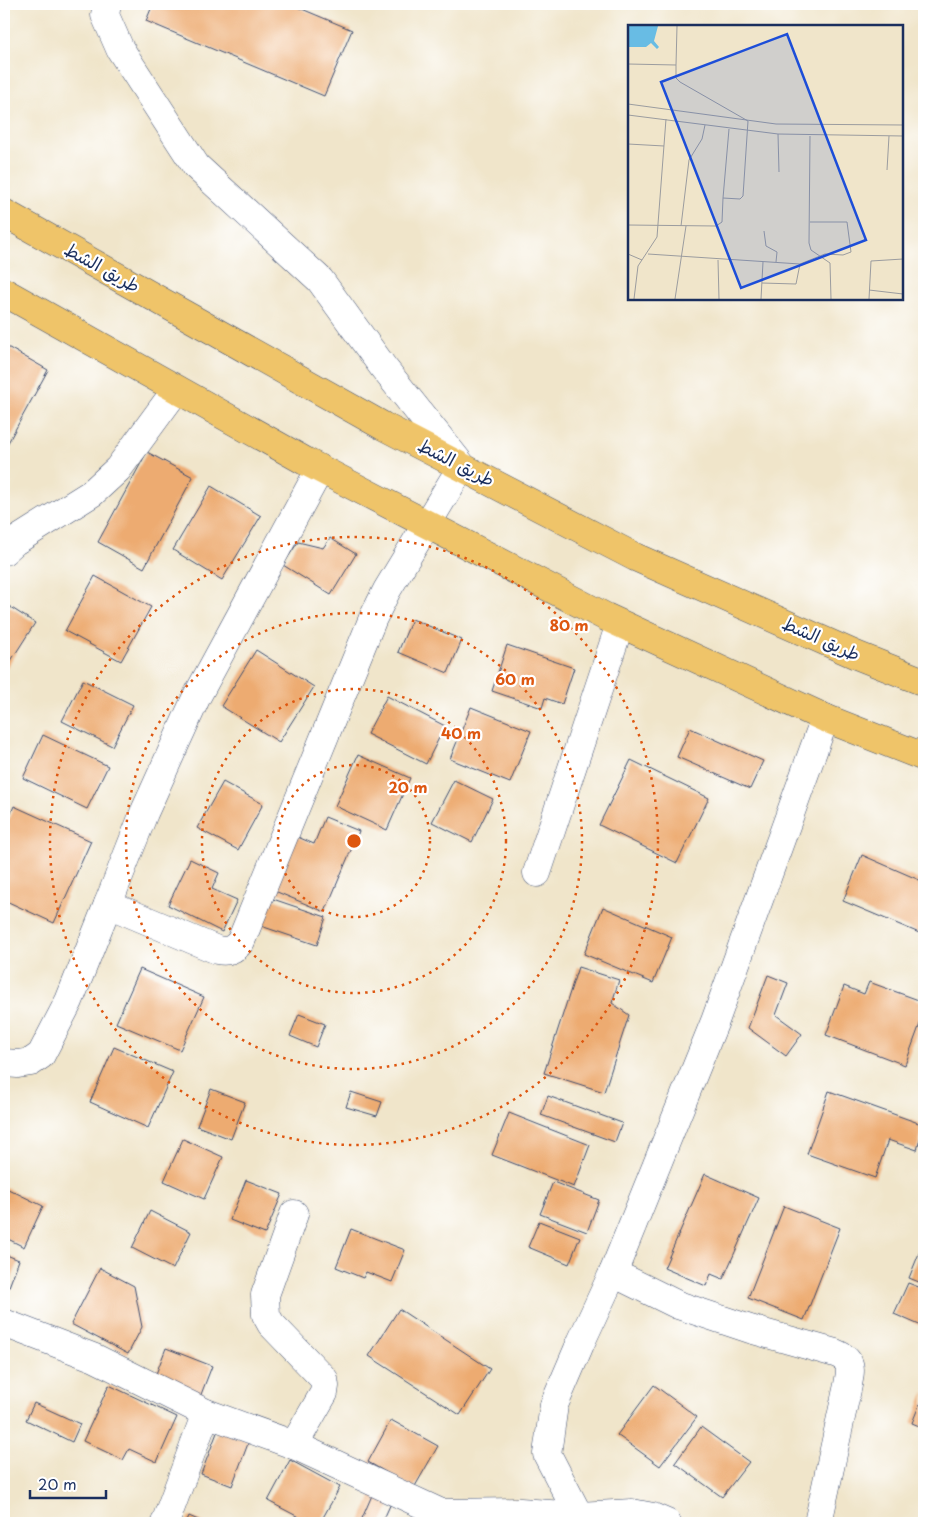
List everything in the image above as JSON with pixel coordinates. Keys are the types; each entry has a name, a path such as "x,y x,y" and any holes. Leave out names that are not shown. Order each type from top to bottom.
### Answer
{"highway":[{"name":"طريق الشط","path":"4,213 384,426 635,556 856,655 924,682"},
{"path":"4,292 320,470 620,624 825,718 924,757"}],"street":[{"path":"107,4 105,15 120,49 196,166 320,280 383,367 462,466 372,618 254,910 237,946 227,951 217,950 108,904"},
{"path":"4,551 14,542 92,493 118,469 176,390"},
{"path":"4,1064 32,1062 41,1055 69,1001 144,813 197,696 320,470"},
{"path":"537,873 620,624"},
{"path":"584,1520 547,1454 554,1405 613,1273 715,1021 825,718"},
{"path":"294,1214 265,1295 266,1315 271,1324 324,1379 325,1386 324,1393 294,1445"},
{"path":"613,1273 678,1305 750,1329 835,1353 844,1356 849,1362 848,1385 818,1523"},
{"path":"4,1323 95,1358 206,1413 294,1445 438,1518 520,1512 584,1520 632,1513 653,1517 667,1523"},
{"path":"165,1523 206,1413"}],"building":[{"path":"153,4 290,4 352,30 324,96 146,21"},
{"path":"4,345 48,370 4,450"},
{"path":"147,452 193,477 144,568 98,542"},
{"path":"211,486 261,516 222,580 173,550"},
{"path":"330,538 356,554 331,595 283,565 298,542 323,548"},
{"path":"95,576 151,607 121,661 65,631"},
{"path":"4,603 35,623 5,670 4,669"},
{"path":"412,619 462,640 448,673 398,652"},
{"path":"507,645 574,668 562,704 545,698 542,708 492,691"},
{"path":"256,650 314,687 279,742 221,706"},
{"path":"83,680 133,705 112,746 62,721"},
{"path":"387,696 445,726 426,764 367,734"},
{"path":"471,707 531,731 510,783 450,759"},
{"path":"690,728 763,761 750,789 677,757"},
{"path":"43,735 108,766 87,809 23,778"},
{"path":"358,755 410,778 387,830 335,806"},
{"path":"631,760 709,798 677,863 599,825"},
{"path":"454,780 493,799 472,842 432,822"},
{"path":"223,782 263,804 238,850 197,828"},
{"path":"14,806 91,841 54,923 4,900 4,829"},
{"path":"325,817 359,831 325,912 270,889 293,835 314,844"},
{"path":"862,855 924,882 924,935 843,901"},
{"path":"190,859 219,873 212,889 237,900 222,932 168,905"},
{"path":"267,897 326,917 317,945 258,925"},
{"path":"603,907 672,937 653,983 584,954"},
{"path":"578,967 619,980 612,1003 629,1015 604,1092 544,1073"},
{"path":"140,969 204,997 180,1050 116,1023"},
{"path":"768,975 788,983 776,1015 802,1034 786,1056 748,1028"},
{"path":"869,982 924,1002 924,1013 905,1065 826,1035 844,986 864,994"},
{"path":"299,1014 325,1024 316,1047 290,1036"},
{"path":"114,1047 173,1072 148,1128 90,1102"},
{"path":"211,1089 245,1102 231,1139 197,1126"},
{"path":"829,1091 924,1125 917,1150 888,1140 875,1178 807,1154"},
{"path":"351,1092 382,1102 377,1116 346,1107"},
{"path":"548,1096 622,1123 615,1142 541,1115"},
{"path":"509,1113 590,1145 574,1187 492,1155"},
{"path":"183,1139 223,1157 204,1199 164,1181"},
{"path":"705,1174 759,1198 723,1279 711,1274 706,1286 664,1268"},
{"path":"246,1180 282,1194 265,1234 230,1220"},
{"path":"553,1182 599,1200 587,1232 540,1214"},
{"path":"4,1187 43,1206 24,1247 4,1237"},
{"path":"784,1206 840,1228 804,1320 748,1298"},
{"path":"150,1211 191,1232 173,1269 132,1248"},
{"path":"539,1221 580,1237 569,1264 528,1247"},
{"path":"351,1229 405,1250 392,1282 366,1272 363,1278 336,1267"},
{"path":"924,1241 924,1284 909,1278"},
{"path":"4,1254 19,1260 4,1300"},
{"path":"100,1268 134,1286 142,1327 128,1354 71,1324"},
{"path":"908,1283 924,1289 924,1327 894,1314"},
{"path":"399,1309 490,1369 460,1415 369,1356"},
{"path":"166,1348 212,1366 200,1397 154,1379"},
{"path":"109,1385 177,1417 157,1462 129,1449 123,1460 83,1441"},
{"path":"654,1385 697,1417 660,1466 617,1435"},
{"path":"924,1393 924,1428 912,1423"},
{"path":"34,1403 80,1424 72,1442 26,1420"},
{"path":"391,1420 438,1446 414,1488 368,1462"},
{"path":"701,1427 749,1462 722,1497 675,1463"},
{"path":"218,1430 249,1441 232,1486 201,1474"},
{"path":"290,1460 340,1487 320,1523 310,1523 268,1501"},
{"path":"373,1493 392,1501 382,1523 360,1523"},
{"path":"189,1516 205,1523 186,1523"}]}
